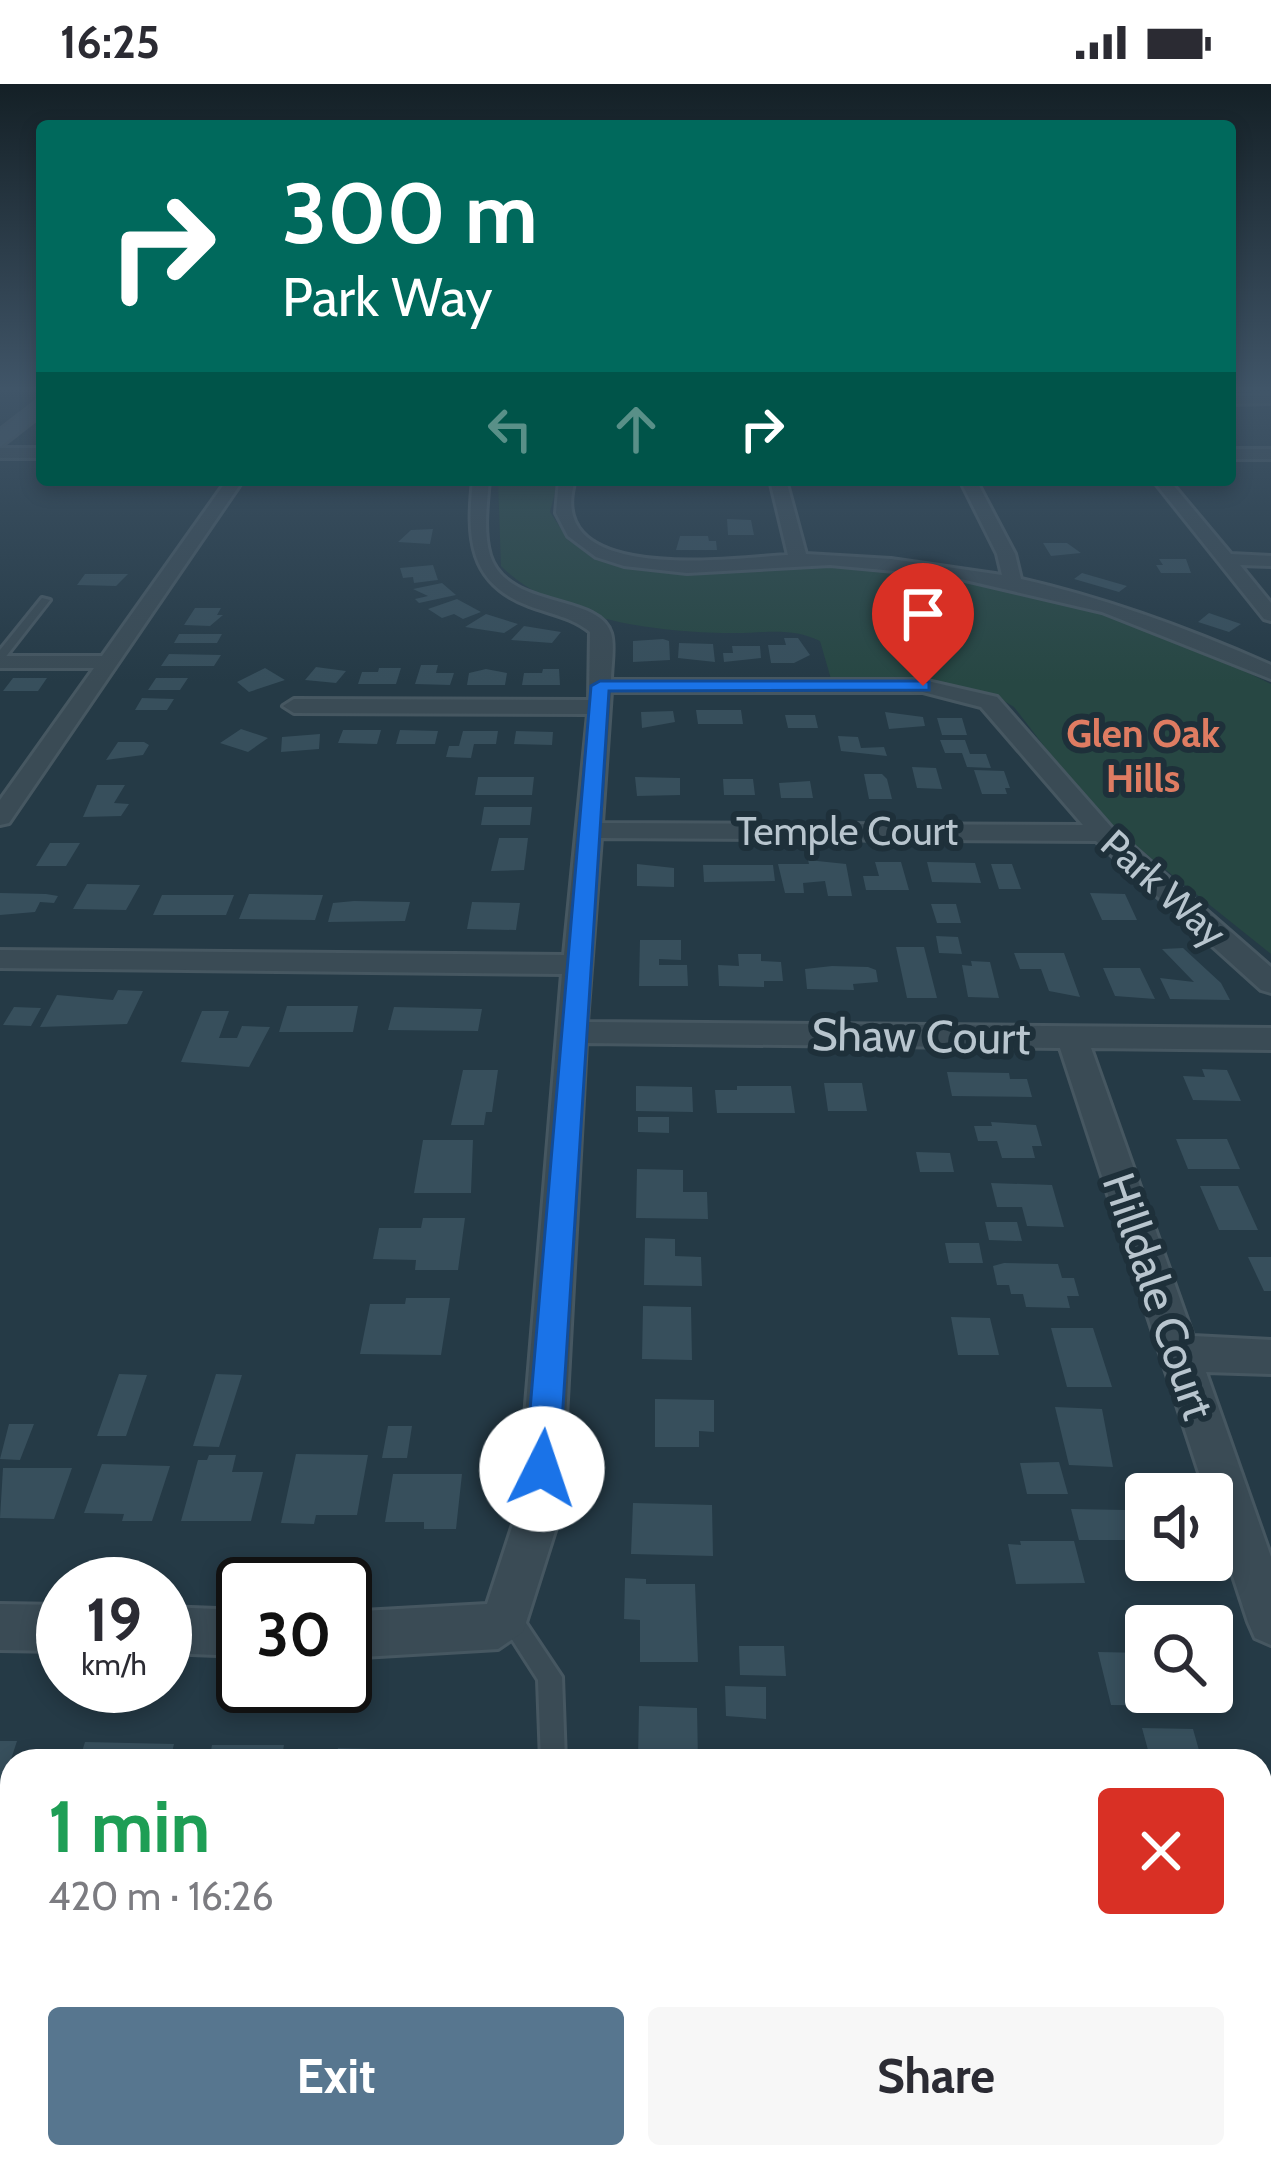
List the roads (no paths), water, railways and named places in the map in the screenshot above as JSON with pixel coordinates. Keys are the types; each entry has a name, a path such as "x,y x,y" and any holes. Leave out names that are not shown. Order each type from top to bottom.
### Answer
{"street":[{"path":"0,818 226,487"},
{"path":"372,1634 498,1626 507,1616 539,1512 571,1032 591,830 601,632 584,617 522,598 490,578 481,562 481,487"},
{"path":"565,487 566,520 573,533 602,553 638,563 688,567 798,559 940,568 1012,580 1133,613 1271,673"},
{"path":"780,487 798,559"},
{"path":"972,487 1006,554 1012,580"},
{"path":"1167,487 1271,615"},
{"path":"1226,560 1271,561"},
{"path":"0,659 109,662"},
{"name":"Park Way","path":"294,706 923,686 967,694 989,702 1103,833 1271,982"},
{"name":"Temple Court","path":"591,830 1103,833"},
{"path":"0,959 578,964"},
{"name":"Shaw Court","path":"571,1032 1271,1039"},
{"name":"Hilldale Court","path":"1072,1037 1271,1622"},
{"path":"1178,1353 1271,1357"},
{"path":"0,1627 36,1628"}],"lane":[{"path":"0,659 45,600"},
{"path":"507,1616 550,1676 553,1749"}],"district":[{"name":"Glen Oak Hills","path":"1143,756"}]}
